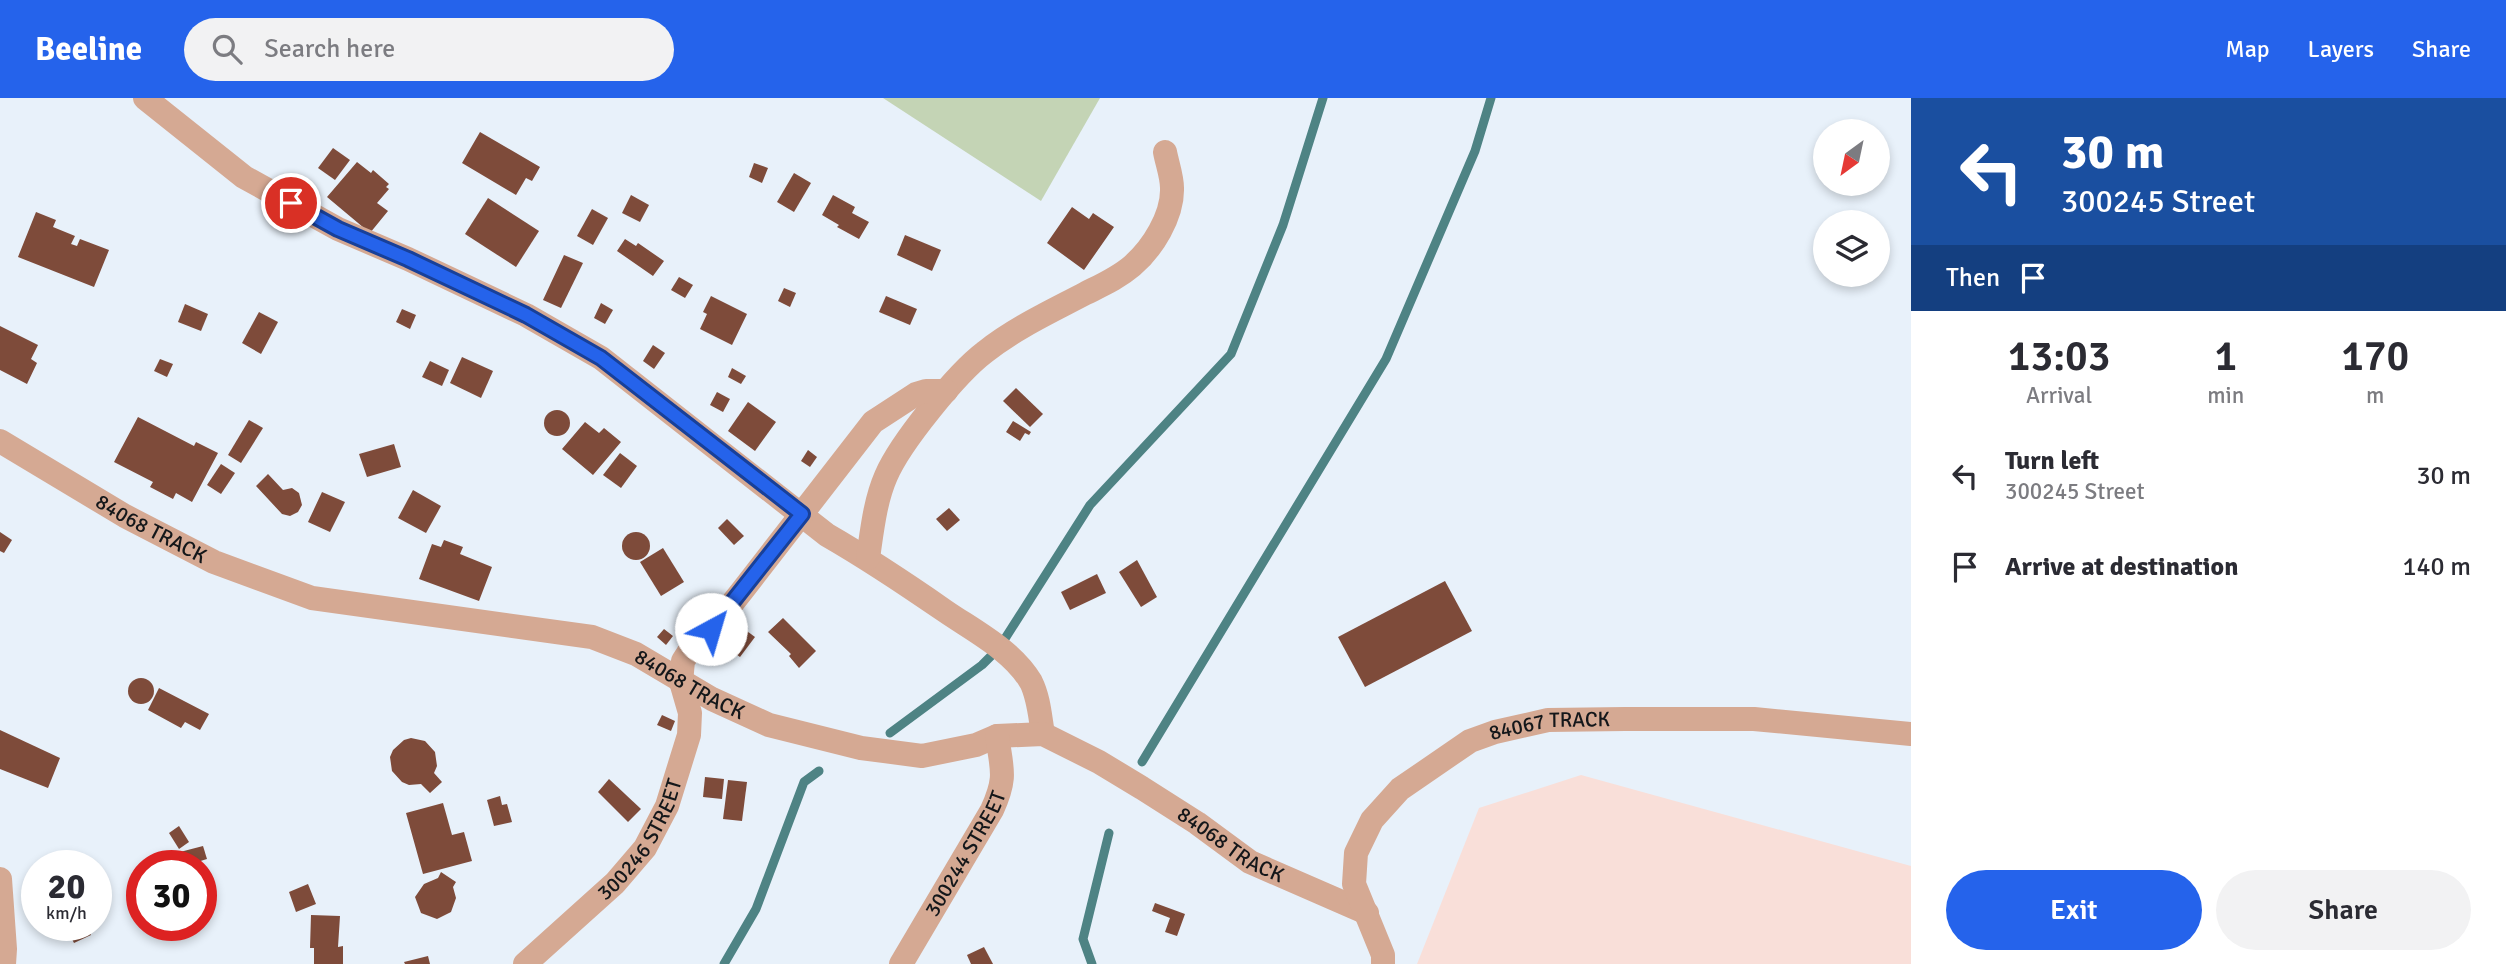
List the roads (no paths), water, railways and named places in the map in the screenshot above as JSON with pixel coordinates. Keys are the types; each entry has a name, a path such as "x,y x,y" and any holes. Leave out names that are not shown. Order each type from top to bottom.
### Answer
{"street":[{"path":"145,98 244,177 338,229 526,315 601,358 827,535 868,558 995,644 1020,667 1032,684 1043,734"},
{"path":"868,558 877,504 886,475 946,391 984,352 1132,266 1159,231 1168,215 1172,188 1165,152"},
{"path":"681,682 683,661 692,647 711,629 873,422 916,394 946,391"},
{"name":"84068 TRACK","path":"0,441 125,516 214,562 312,598 592,637 636,654 681,682 769,725 861,748 922,756 976,745 997,736 1043,734 1099,762 1142,788 1197,823 1250,863 1367,913"},
{"name":"300246 STREET","path":"525,964 615,883 645,848 667,806 689,735 690,713 681,682"},
{"name":"84067 TRACK","path":"1383,964 1383,955 1354,884 1356,853 1372,820 1400,789 1470,741 1495,732 1548,720 1754,719 1911,734"},
{"name":"300244 STREET","path":"901,964 992,810 1001,789 1003,778 997,736"},
{"path":"0,878 4,964"}],"waterway":[{"path":"890,733 982,665 999,648 1090,505 1231,354 1283,225 1323,98"},
{"path":"1142,762 1386,359 1475,151 1491,98"},
{"path":"724,964 756,909 804,782 819,771"},
{"path":"1092,964 1083,939 1109,833"}]}
